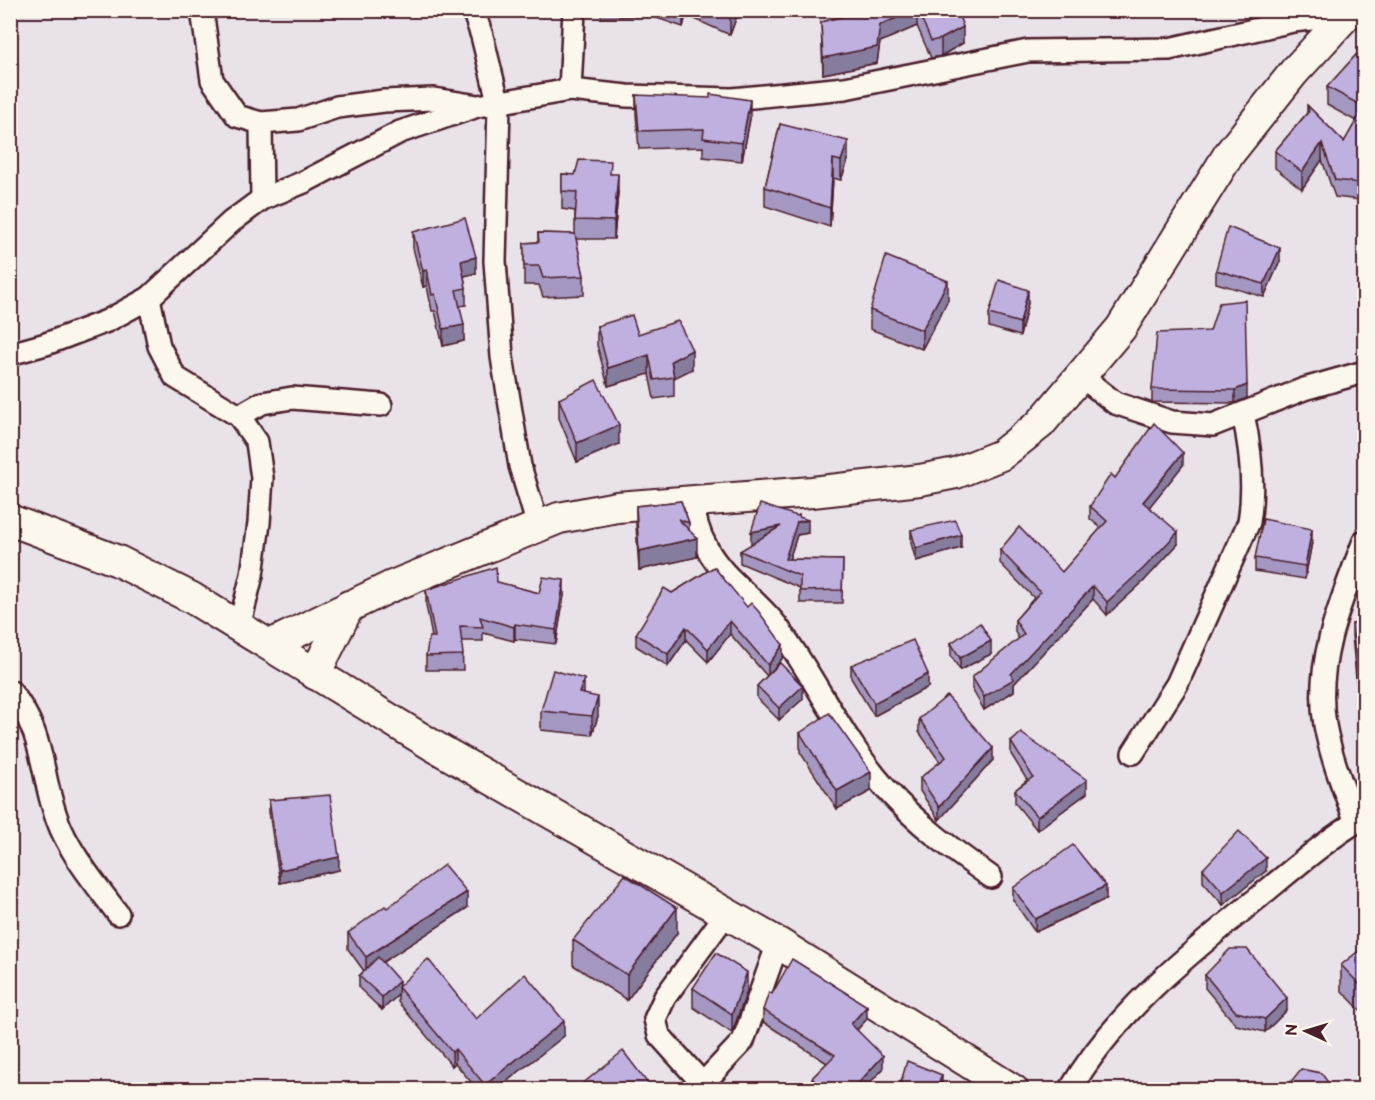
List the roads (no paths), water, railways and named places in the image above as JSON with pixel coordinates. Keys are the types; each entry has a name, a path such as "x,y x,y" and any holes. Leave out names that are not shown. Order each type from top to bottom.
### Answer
{"main road":[{"path":"270,645 349,606 559,518 617,507 813,492 956,473 1001,455 1040,424 1121,328 1229,154 1294,72 1349,13"},
{"path":"11,514 118,561 192,598 442,751 778,943 1013,1089"},
{"path":"315,674 349,606"}],"street":[{"path":"202,10 212,80 237,116 261,123 298,120 337,108 384,101 434,99 488,105"},
{"path":"473,10 482,36 488,105 501,357 520,466 538,526"},
{"path":"570,90 574,10"},
{"path":"10,354 46,344 107,321 149,298 231,222 262,199 304,182 400,132 488,105 570,90 627,96 732,99 845,88 1029,51 1169,50 1293,21 1349,13"},
{"path":"261,123 262,199"},
{"path":"149,298 159,346 175,377 239,416 257,442 262,478 252,575 239,627"},
{"path":"1081,376 1115,403 1172,422 1213,425 1304,389 1365,372"},
{"path":"239,416 262,403 292,398 381,405"},
{"path":"1133,753 1177,684 1249,522 1253,496 1250,443 1243,414"},
{"path":"693,501 694,524 708,551 735,583 766,611 779,628 885,788 925,830 991,877"},
{"path":"1070,1089 1086,1062 1138,1002 1203,943 1360,819 1337,771 1324,724 1324,666 1343,595 1365,542"},
{"path":"10,691 30,718 41,746 48,789 61,829 78,861 118,914"},
{"path":"726,914 665,997 655,1019 658,1035 700,1087 743,1041 778,943"}]}
